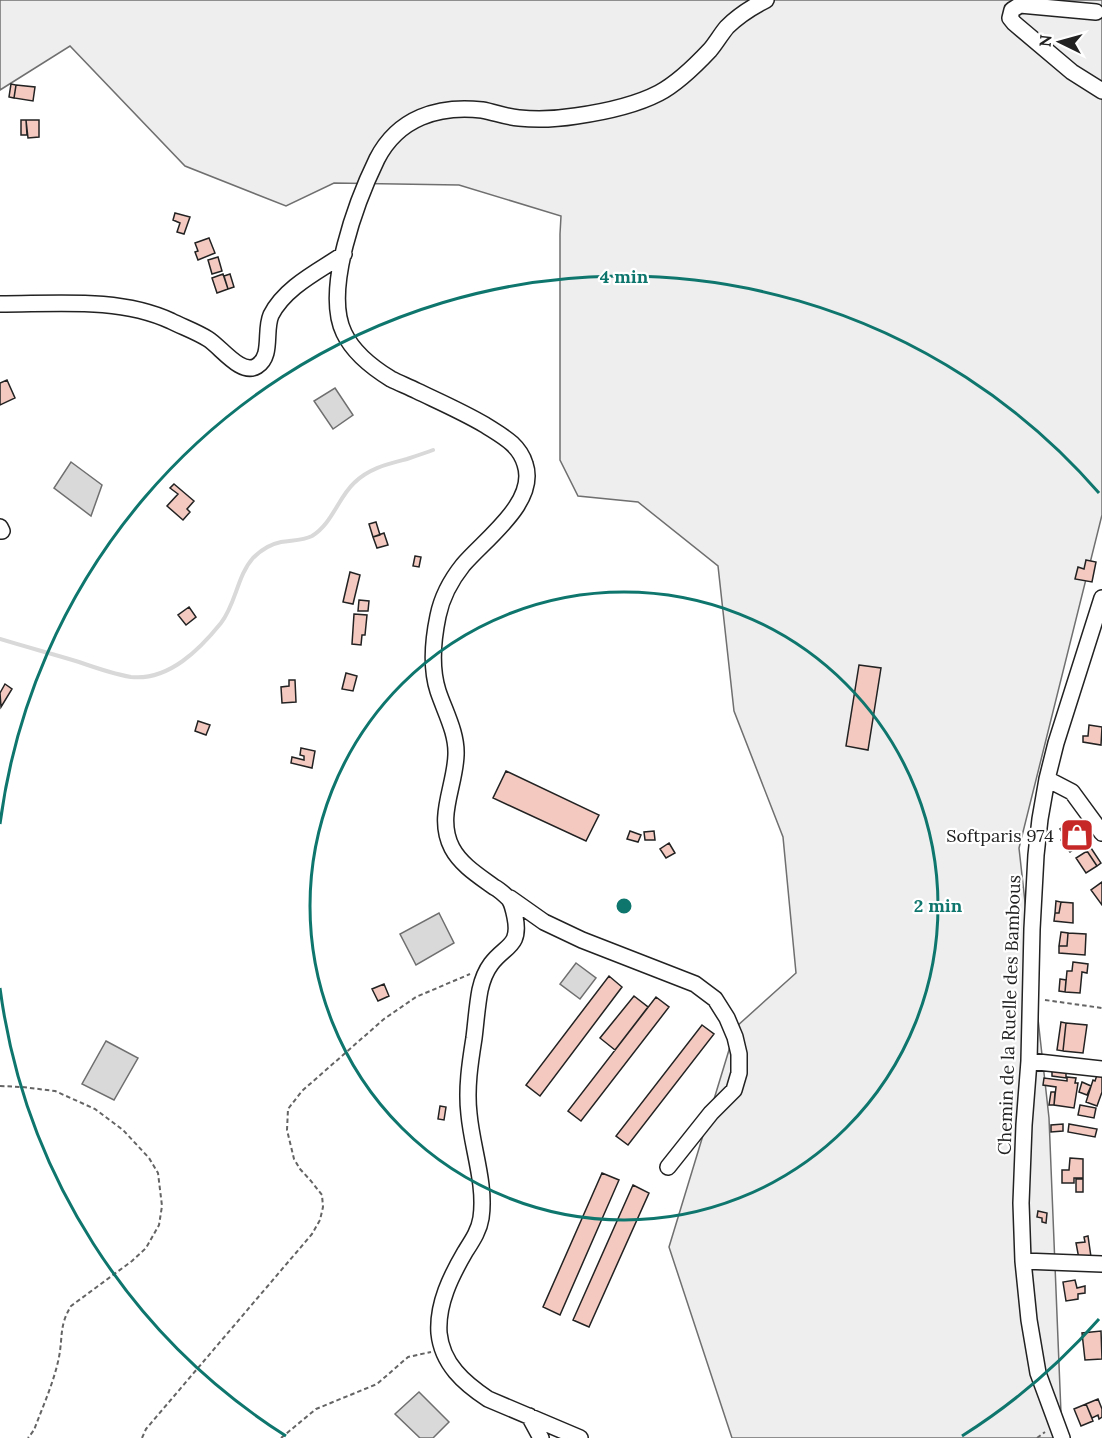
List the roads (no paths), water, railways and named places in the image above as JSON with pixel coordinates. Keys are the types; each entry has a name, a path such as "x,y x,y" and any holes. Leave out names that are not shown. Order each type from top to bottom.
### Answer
{"street":[{"path":"668,1167 711,1113 734,1090 740,1072 735,1037 715,999 695,984 582,940 544,922 465,865 454,852 446,829 446,803 456,762 456,749 434,671 434,637 441,601 451,582 477,549 511,514 523,496 527,469 523,458 510,440 470,416 392,379 353,348 343,331 337,312 336,293 353,217 380,153 396,131 435,111 465,109 488,111 514,118 547,119 578,116 638,101 661,92 686,74 729,26 750,8 766,0"},
{"path":"1082,0 1099,14"},
{"path":"1099,14 1020,4 1012,10 1010,18 1072,72 1102,91"},
{"path":"0,304 97,303 136,310 168,320 209,339 235,363 245,368 254,368 261,363 265,355 271,316 279,303 288,292 344,254"},
{"name":"Chemin de la Ruelle des Bambous","path":"1062,1438 1038,1373 1029,1320 1023,1262 1021,1203 1029,1060 1032,929 1036,855 1047,779 1059,732 1102,598"},
{"path":"1047,779 1072,792 1102,833"},
{"path":"508,897 514,911 516,936 511,945 491,963 483,981 470,1068 468,1113 481,1191 480,1227 454,1271 445,1293 439,1331 442,1349 461,1380 488,1399 580,1438"},
{"path":"1029,1060 1102,1070"},
{"path":"1023,1262 1102,1264"},
{"path":"530,1416 541,1438"}],"waterway":[{"path":"0,639 131,677 145,677 171,669 193,653 221,623 243,573 256,555 273,544 304,539 319,531 348,489 372,470 433,450"}],"place":[{"name":"Softparis 974","path":"1077,835"}]}
